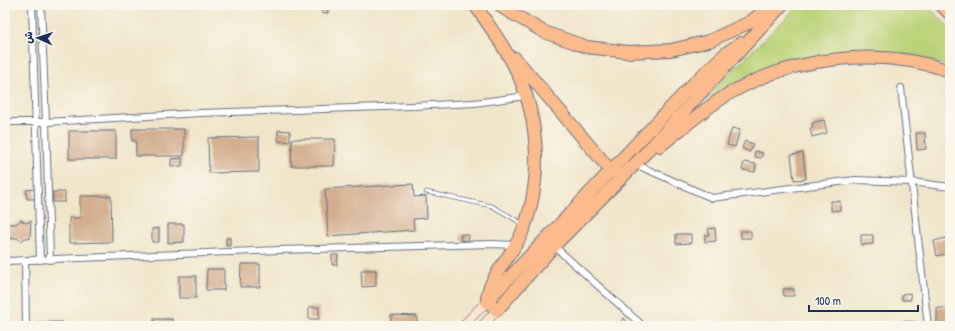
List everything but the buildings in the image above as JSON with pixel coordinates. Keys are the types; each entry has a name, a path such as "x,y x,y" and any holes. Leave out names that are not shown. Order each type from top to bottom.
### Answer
{"highway":[{"path":"475,5 511,60 526,96 534,138 535,166 533,192 525,225 516,245 489,287 486,296 487,302 496,310 554,246 626,174 782,5"},
{"path":"500,5 544,32 587,47 628,52 671,50 709,41 750,22 772,5"},
{"path":"941,5 950,14"},
{"path":"492,31 611,171 618,175 626,174"},
{"path":"487,302 695,82 726,52 749,40"},
{"path":"637,162 650,154 698,115 731,93 767,76 798,66 840,59 882,58 924,64 950,71"}],"main road":[{"path":"463,326 487,302"},
{"path":"482,326 496,310"}],"street":[{"path":"32,5 40,260"},
{"path":"41,5 50,260"},
{"path":"901,88 928,326"},
{"path":"5,122 46,122 200,113 420,106 474,103 526,96"},
{"path":"637,162 712,198 855,180 912,182 950,187"},
{"path":"5,261 280,250 491,244 516,245"},
{"path":"554,246 643,326"},
{"path":"25,261 26,326"}],"lane":[{"path":"426,192 492,206 525,225"}],"green space":[{"path":"799,5 926,5 950,28 950,67 915,56 877,52 832,54 791,63 749,77 708,101 705,98"}]}
